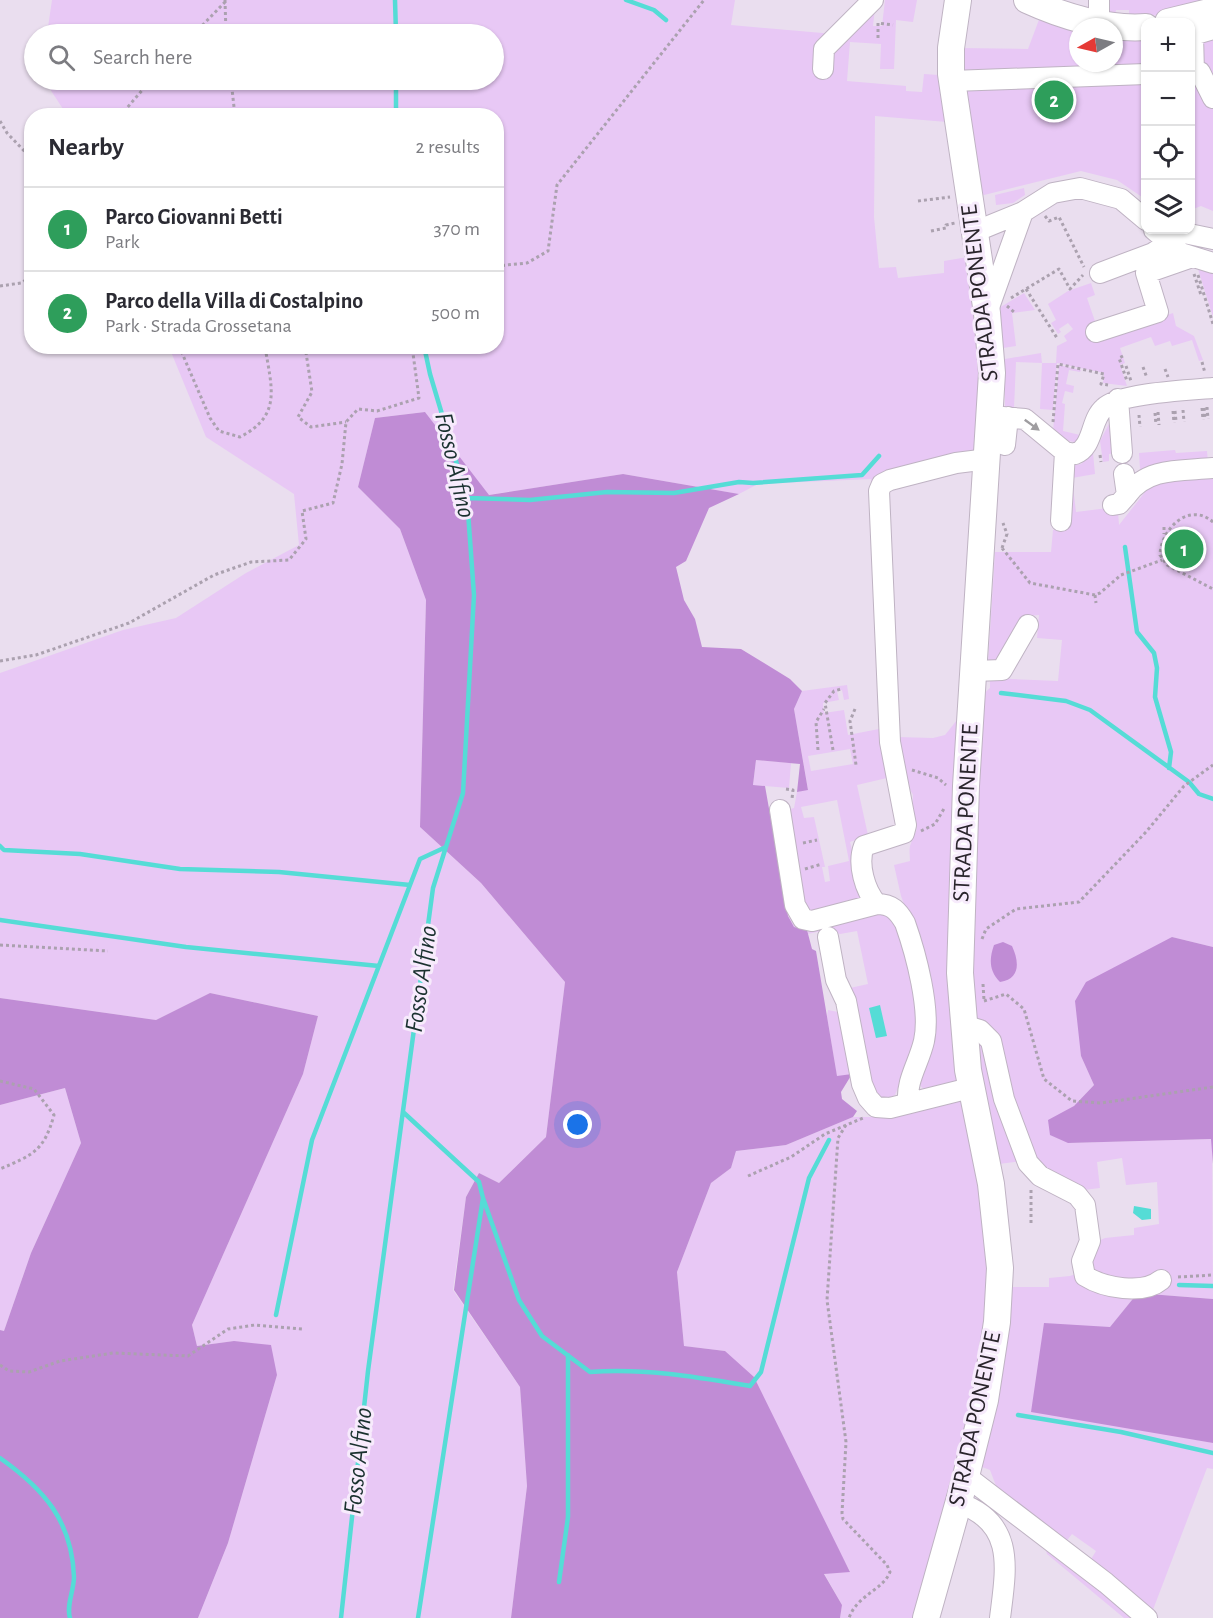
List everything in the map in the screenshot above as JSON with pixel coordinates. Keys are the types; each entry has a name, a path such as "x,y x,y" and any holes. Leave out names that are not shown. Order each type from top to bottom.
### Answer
{"main road":[{"name":"STRADA PONENTE","path":"926,1618 966,1476 991,1362 1000,1268 991,1184 970,1088 972,1028 961,930 965,797 974,671 1000,416 987,313 972,236 952,81 951,48 958,0"},
{"path":"1027,0 1045,8 1099,11 1141,25"},
{"path":"1184,18 1213,11"}],"street":[{"path":"823,69 824,50 873,0"},
{"path":"1213,29 1193,35 1199,72 1213,98"},
{"path":"952,81 1141,74"},
{"path":"972,236 1023,212 1053,193 1080,188 1121,199 1141,216"},
{"path":"987,313 1023,212"},
{"path":"1164,234 1212,237"},
{"path":"1164,234 1192,263"},
{"path":"1100,273 1153,253 1164,234"},
{"path":"972,236 1002,251 1011,246"},
{"path":"1096,332 1158,312 1146,273 1192,263 1213,263"},
{"path":"1000,416 1029,421 1065,452 1072,454 1082,450 1100,412 1115,393 1213,388"},
{"path":"1115,393 1122,453"},
{"path":"877,904 868,894 861,854 864,846 904,833 906,825 894,768 879,491 882,484 891,480 997,452"},
{"path":"1061,521 1065,452"},
{"path":"1124,474 1120,500 1135,484 1152,474 1213,468"},
{"path":"974,671 1002,670 1028,625"},
{"path":"780,810 798,913 812,921 877,904 887,904 898,912 905,923 925,1009 924,1044 899,1105"},
{"path":"828,937 836,980 846,1001 862,1084 868,1098 876,1107 899,1105 970,1088"},
{"path":"972,1028 991,1041 1004,1099 1028,1163 1040,1176 1077,1195 1085,1205 1090,1241 1082,1261 1085,1276 1130,1288 1146,1288 1161,1280"},
{"path":"966,1476 1106,1583 1147,1618"},
{"path":"959,1503 976,1509 1000,1535 1004,1546 1005,1573 1000,1618"}],"path":[{"path":"504,265 526,264 548,251 557,185 704,0"},
{"path":"203,24 225,1"},
{"path":"225,1 226,24"},
{"path":"878,38 878,24 893,25"},
{"path":"127,108 142,90"},
{"path":"232,90 234,108"},
{"path":"0,121 7,133 24,151"},
{"path":"918,201 952,197"},
{"path":"1014,312 1004,303 1059,269 1070,289 1087,272 1059,217 1049,221 1046,219"},
{"path":"931,231 972,236"},
{"path":"1192,263 1197,285 1201,295 1203,294 1213,324"},
{"path":"0,286 24,281"},
{"path":"1026,289 1057,338"},
{"path":"182,354 210,418 219,431 240,437 263,423 270,410 272,394 267,354"},
{"path":"306,354 312,392 298,417 311,427 346,422"},
{"path":"0,661 36,655 129,623 214,575 251,562 289,560 306,539 302,511 333,502 342,464 346,422 358,408 377,411 419,398 413,354"},
{"path":"1123,356 1119,358 1126,378"},
{"path":"1053,428 1058,364 1104,374 1101,384 1115,393"},
{"path":"1126,366 1132,385"},
{"path":"1204,408 1205,419"},
{"path":"1183,410 1184,422"},
{"path":"1174,411 1175,423"},
{"path":"1156,413 1158,425"},
{"path":"1139,415 1140,427"},
{"path":"1213,522 1193,514 1184,516 1165,536 1160,547 1162,560 1178,572 1213,589"},
{"path":"997,519 1006,526 1008,534 1002,548"},
{"path":"1164,527 1165,536"},
{"path":"996,545 1002,548 1030,583 1079,595 1101,593 1121,575 1162,560"},
{"path":"1095,595 1096,603"},
{"path":"833,750 825,703 834,691 841,689"},
{"path":"818,750 816,722 824,709"},
{"path":"855,709 850,721 856,765"},
{"path":"979,946 986,929 1016,909 1079,902 1146,832 1184,786 1213,765"},
{"path":"894,768 923,771 938,778 950,790"},
{"path":"904,833 927,830 934,824 947,801"},
{"path":"0,945 108,951"},
{"path":"972,1028 984,1000 982,980"},
{"path":"984,1000 1006,994 1024,1009 1044,1079 1072,1101 1101,1102 1213,1087"},
{"path":"0,1081 34,1089 54,1115 48,1138 30,1156 0,1168"},
{"path":"747,1176 791,1157 825,1134 899,1105"},
{"path":"846,1125 838,1138 827,1300 846,1442 842,1513 843,1519 887,1565 890,1572 887,1579 858,1601 849,1618"},
{"path":"1031,1224 1029,1194 1040,1176"},
{"path":"1161,1280 1213,1275"},
{"path":"0,1365 9,1371 29,1372 60,1361 113,1353 188,1356 228,1329 255,1325 303,1329"}],"shaded area":[{"path":"52,0 735,0 731,25 834,34 831,48 875,8 873,26 882,26 885,0 917,0 913,22 896,20 894,69 880,69 881,44 850,42 847,81 906,86 906,91 922,92 924,74 938,75 939,68 947,122 875,116 874,217 879,268 896,267 898,278 944,273 944,261 968,257 980,372 976,452 872,491 871,479 758,484 739,494 623,474 488,495 425,412 375,418 358,487 400,529 426,600 420,827 481,883 565,982 546,1137 499,1183 479,1173 466,1197 453,1290 520,1387 527,1486 511,1618 198,1618 228,1543 277,1375 234,1341 197,1346 192,1325 303,1074 318,1016 210,993 156,1020 0,998 0,673 123,630 176,618 246,573 299,545 294,494 206,437 172,354 504,354 504,108 62,108 51,90 504,90 504,24 48,24"},
{"path":"1104,0 1213,0 1159,15 1129,17 1129,10 1116,10 1115,16 1104,14"},
{"path":"1040,17 1069,26 1069,72 1123,72 1123,36 1141,35 1141,196 1117,180 1081,171 984,195 977,191 960,48 1028,49"},
{"path":"1213,22 1213,211 1201,206 1195,208 1195,27"},
{"path":"1024,188 1025,195 1013,203 996,205 995,195"},
{"path":"1197,266 1213,273 1213,317"},
{"path":"1091,283 1095,295 1087,298 1097,327 1127,329 1173,313 1176,326 1194,336 1203,360 1199,361 1192,340 1172,346 1170,341 1155,346 1151,337 1120,348 1125,363 1120,365 1127,386 1103,383 1104,373 1057,363 1053,410 1040,409 1042,363 1056,363 1057,346 1067,341 1064,336 1073,329 1068,323 1059,329 1061,332 1058,334 1051,323 1056,320 1048,304 1068,291"},
{"path":"1024,293 1035,310 1012,313 1016,346 1003,348 999,308"},
{"path":"1041,353 1042,363 1016,362 1014,408 1005,407 1005,359"},
{"path":"1059,365 1081,370 1080,372 1069,370 1066,384 1074,386 1073,393 1065,391 1062,403 1065,404 1063,431 1080,435 1078,443 1061,439 1053,431"},
{"path":"425,412 489,495 623,474 739,494 709,508 686,561 676,567 684,600 695,619 702,647 741,649 790,679 802,691 794,709 808,790 797,792 800,764 756,760 753,785 765,786 788,916 794,927 807,930 812,949 816,951 837,1076 852,1074 841,1092 842,1099 857,1111 853,1117 786,1145 736,1151 731,1168 711,1183 677,1272 684,1346 725,1351 754,1377 850,1572 824,1574 842,1605 840,1618 511,1618 527,1486 520,1387 454,1290 466,1197 479,1173 499,1183 546,1137 565,982 481,883 420,827 426,600 400,529 358,487 375,418"},
{"path":"1111,420 1117,453 1109,454 1109,461 1103,462 1100,441"},
{"path":"1175,450 1176,453 1207,451 1208,463 1140,469 1139,453"},
{"path":"1093,453 1095,474 1072,478 1076,512 1108,508 1118,512 1119,525 1153,482 1213,477 1213,947 1172,937 1081,1056 1094,1085 1074,1106 1068,1143 1212,1139 1213,1299 1149,1294 1131,1285 1089,1274 1094,1243 1105,1238 1134,1235 1134,1228 1159,1224 1157,1182 1126,1185 1122,1158 1097,1162 1100,1188 1076,1191 1042,1174 976,1023 967,996 981,696 990,688 990,678 1058,681 1062,640 1037,638 1039,615 1025,616 1000,664 988,663 995,552 1051,552 1053,530 1068,529 1071,466 1081,464"},
{"path":"976,468 958,1082 925,1090 918,1084 913,928 901,896 894,865 910,861 910,846 917,823 912,815 913,795 903,777 897,737 933,738 945,735 957,720 973,473 970,469"},
{"path":"847,685 849,699 844,700 842,690 837,691 839,700 823,703 824,713 844,710 848,735 884,728 891,777 857,785 868,835 850,842 864,902 805,913 790,809 794,808 797,792 808,789 794,709 802,691","holes":["850,749 853,764 811,771 808,756","837,800 849,861 828,866 830,881 825,882 822,867 825,867 814,817 804,818 801,807"]},
{"path":"756,760 791,763 789,788 753,785"},
{"path":"880,910 896,921 920,1017 919,1034 895,1095 886,1098 873,1092 850,988 868,984 857,931 840,934 829,929 808,934 807,930 794,927 788,916 795,925 807,928"},
{"path":"1172,937 1213,947 1213,1164 1211,1139 1068,1143 1050,1135 1048,1120 1074,1106 1094,1085 1081,1056 1075,1001 1086,982"},
{"path":"1003,942 1012,946 1017,963 1012,977 1000,982 992,969 991,955 994,945"},
{"path":"210,993 318,1016 303,1074 192,1325 197,1346 234,1341 271,1345 277,1375 228,1543 198,1618 0,1618 0,1330 4,1331 31,1253 81,1143 65,1088 0,1105 0,998 156,1020"},
{"path":"880,1005 887,1036 876,1038 869,1008"},
{"path":"828,1010 843,1013 852,1074 837,1077"},
{"path":"977,1034 982,1037 1021,1161 999,1164 982,1113"},
{"path":"65,1088 81,1143 31,1253 4,1331 0,1330 0,1105"},
{"path":"952,1097 964,1101 986,1213 989,1312 977,1387 917,1618 840,1618 842,1605 824,1573 850,1571 725,1351 684,1346 677,1272 711,1183 731,1168 736,1151 786,1145 853,1117 879,1117"},
{"path":"1134,1206 1151,1209 1151,1219 1142,1220 1133,1213"},
{"path":"1081,1272 1136,1295 1110,1327 1116,1425 1213,1443 1213,1469 1207,1468 1151,1615 1090,1561 1096,1551 1072,1534 1065,1543 998,1491 990,1470 982,1467 981,1459 1005,1287 1049,1287 1049,1278 1070,1276"},
{"path":"1136,1295 1213,1299 1213,1443 1031,1412 1044,1323 1110,1327"},
{"path":"1045,1547 1134,1618 1124,1618 1047,1554"}],"waterway":[{"name":"Fosso Alfino","path":"395,0 396,24"},
{"path":"626,0 654,10 666,20"},
{"name":"Fosso Alfino","path":"396,90 396,108"},
{"name":"Fosso Alfino","path":"341,1618 368,1371 433,888 463,793 474,595 467,498 426,354"},
{"path":"467,498 530,500 607,492 674,493 739,482 862,475 879,456"},
{"path":"1125,547 1137,632 1154,653 1157,668 1155,697 1171,752 1169,768"},
{"path":"1001,693 1066,701 1090,710 1189,782 1199,794 1213,799"},
{"path":"0,846 4,850 80,854 180,869 279,872 410,885"},
{"path":"276,1315 312,1140 420,859 446,847"},
{"path":"0,920 186,947 379,966"},
{"path":"403,1112 479,1182 483,1198 418,1618"},
{"path":"483,1198 519,1300 542,1336 590,1372 651,1372 750,1386 761,1372 809,1178 829,1140"},
{"path":"1179,1285 1213,1286"},
{"path":"559,1582 568,1517 568,1355"},
{"path":"1018,1415 1121,1432 1213,1453"},
{"path":"0,1458 30,1482 53,1508 61,1523 68,1539 74,1577 69,1608 70,1618"}],"place":[{"name":"Parco della Villa di Costalpino","path":"1054,100"},
{"name":"Parco Giovanni Betti","path":"1184,549"}]}
